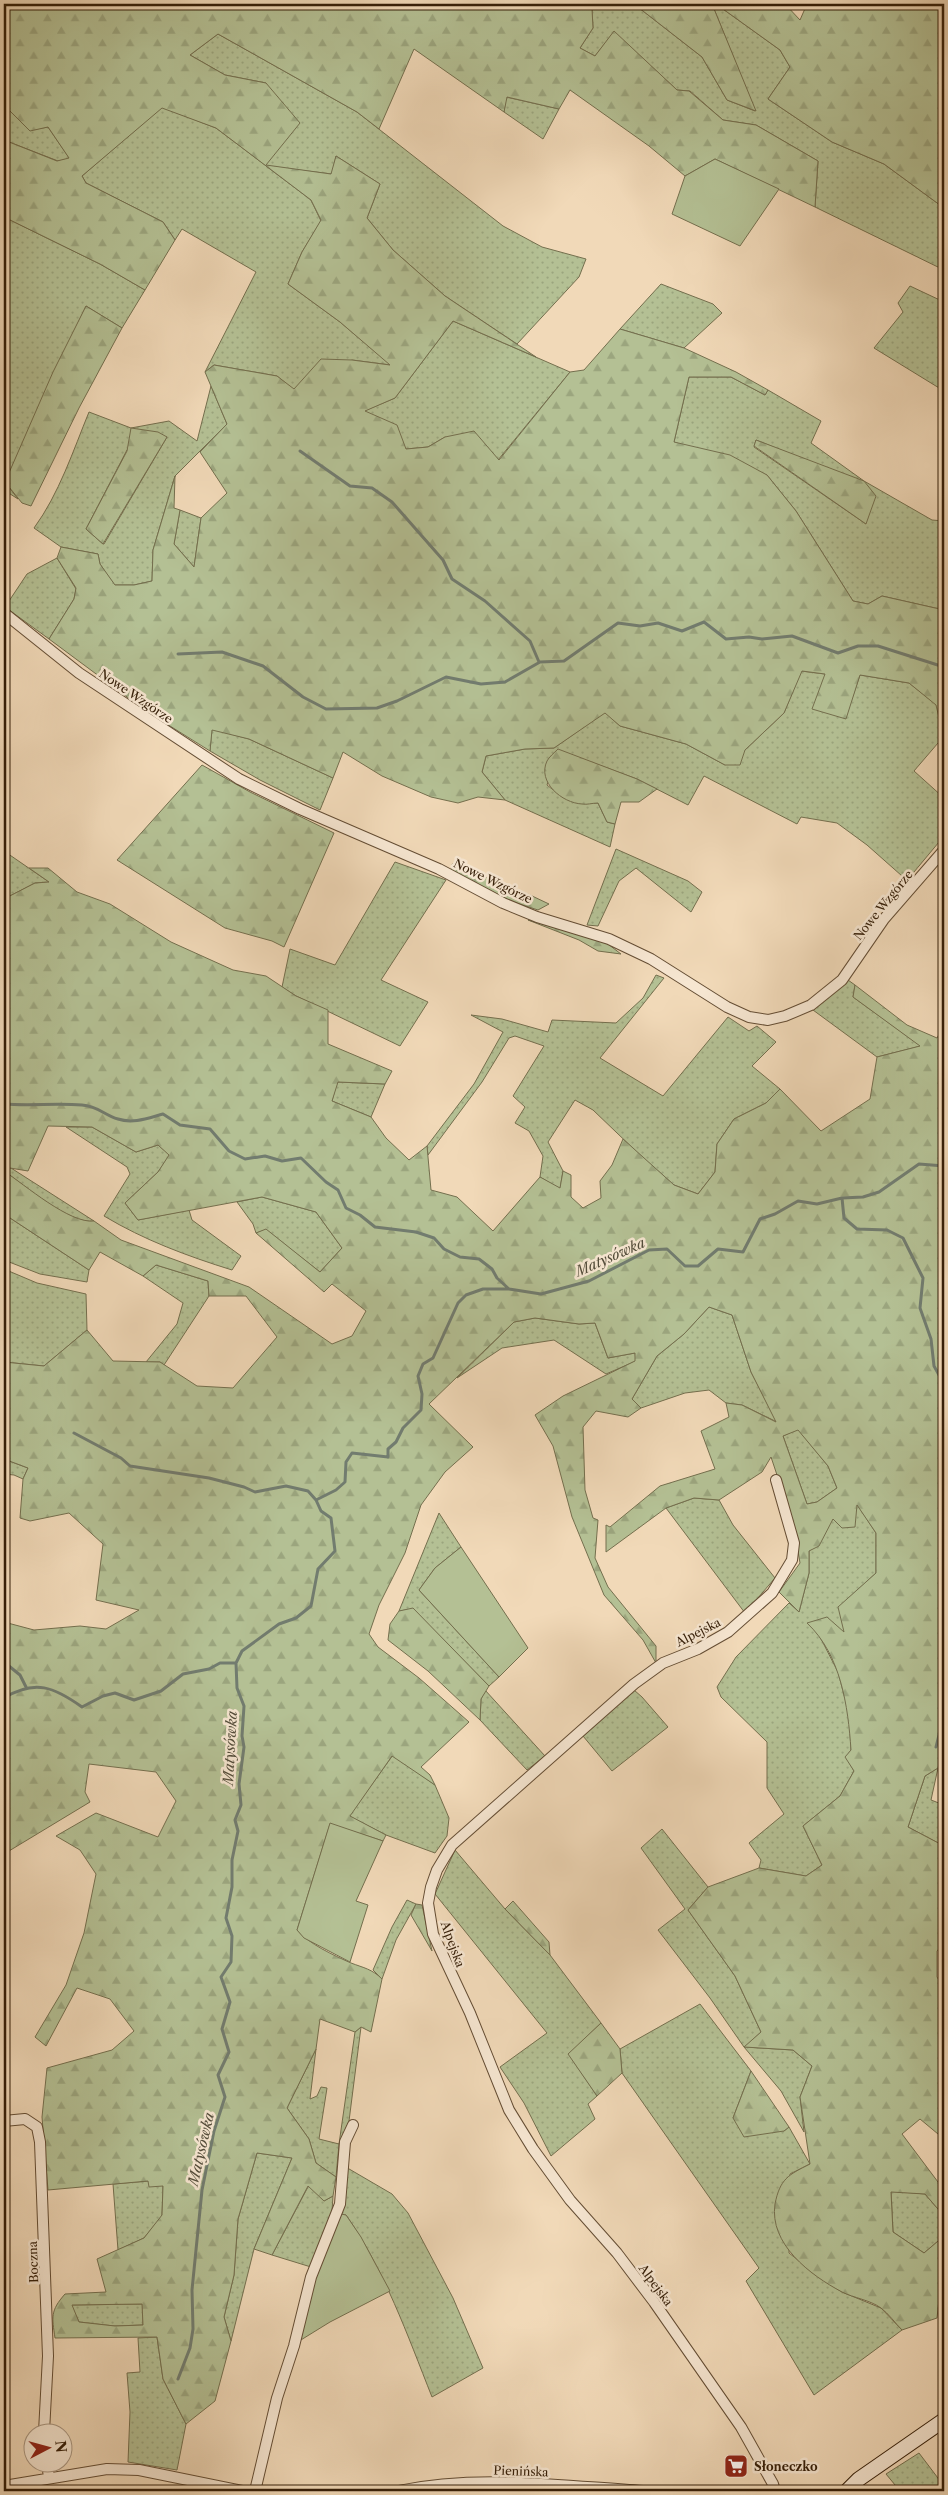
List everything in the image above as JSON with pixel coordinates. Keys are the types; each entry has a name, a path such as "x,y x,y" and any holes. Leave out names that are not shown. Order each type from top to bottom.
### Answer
{"street":[{"name":"Nowe Wzgórze","path":"4,613 79,673 239,779 300,809 439,869 503,903 609,939 651,960 727,1007 750,1017 768,1020 785,1016 810,1005 842,980 884,919 944,850"},
{"name":"Alpejska","path":"775,2491 773,2484 741,2427 665,2318 617,2253 570,2200 533,2149 509,2110 470,2013 433,1934 428,1903 437,1870 452,1846 634,1684 663,1663 698,1649 728,1632 772,1593 792,1560 794,1543 776,1480"},
{"name":"Boczna","path":"4,2121 25,2119 37,2127 40,2142 48,2356 45,2422"},
{"path":"255,2491 277,2398 294,2346 311,2277 340,2204 344,2142 353,2125"},
{"path":"847,2491 859,2479 944,2420"},
{"path":"4,2486 107,2469 139,2470 242,2491"},
{"path":"48,2472 49,2478"},
{"name":"Pienińska","path":"398,2491 454,2482 544,2484 643,2491"}],"green space":[{"path":"4,4 594,4 592,9 593,28 580,48 595,56 614,31 677,90 689,91 723,120 756,125 818,161 815,207 715,159 685,176 649,146 570,90 559,109 507,97 504,112 414,49 379,129 357,112 218,34 190,55 225,75 266,83 300,123 266,165 331,174 336,156 380,184 367,218 393,250 445,296 536,357 453,321 395,398 365,411 397,425 406,449 428,447 445,437 474,431 499,460 570,372 584,370 620,329 684,348 736,372 768,390 765,395 731,377 689,377 674,442 730,455 767,475 796,511 853,601 868,604 882,596 944,610 944,739 936,705 909,683 860,675 846,719 812,709 825,674 802,671 784,713 745,750 740,765 725,765 686,744 620,726 605,713 554,748 525,749 486,756 482,772 505,800 478,797 458,803 431,797 382,776 343,752 333,778 249,739 212,730 210,751 146,711 49,639 74,599 76,588 57,558 61,547 98,554 100,564 115,585 134,585 152,581 153,550 175,476 174,508 180,510 174,544 194,567 201,518 227,493 200,452 227,424 205,372 214,365 277,376 294,389 321,359 352,360 390,365 340,322 288,284 302,252 321,220 311,200 216,128 162,108 82,176 86,183 163,222 175,240 145,290 100,264 4,217 4,140 57,161 69,158 48,127 30,131 4,105"},
{"path":"594,4 634,4 702,57 727,100 755,111 712,4 716,4 780,50 790,67 768,99 832,142 884,164 944,208 944,270 815,207 818,161 756,125 723,120 690,91 677,90 614,32 595,56 580,48 593,28 592,9"},
{"path":"634,4 712,4 756,111 727,100 702,57"},
{"path":"716,4 785,4 800,20 807,4 944,4 944,208 884,164 832,142 768,99 790,67 780,50"},
{"path":"218,34 357,112 503,226 542,247 586,259 579,277 517,344 445,296 393,250 367,218 380,184 336,156 332,174 266,166 311,200 321,221 302,252 288,284 340,322 391,365 352,360 294,390 277,376 214,365 205,372 256,272 182,229 175,240 163,222 86,183 82,176 162,107 216,128 265,165 266,83 225,75 190,55"},
{"path":"506,97 559,109 543,139 504,112"},
{"path":"4,105 30,130 48,127 70,159 58,161 4,140"},
{"path":"715,159 779,189 740,246 672,214 685,176"},
{"path":"4,217 100,264 145,290 122,328 86,306 5,482 18,499 4,490 4,274 8,264 9,252 4,250"},
{"path":"661,284 713,304 722,313 684,348 620,329"},
{"path":"910,286 944,302 944,391 874,348 903,312 898,303"},
{"path":"86,306 122,328 79,408 31,506 22,503 5,482 53,372"},
{"path":"453,321 570,372 498,460 445,437 428,447 406,449 364,411 395,398"},
{"path":"689,377 731,377 765,395 768,390 821,421 811,443 864,481 932,520 944,521 944,610 882,596 868,604 853,601 796,511 767,475 674,442","holes":["756,440 801,458 866,524 754,447"]},
{"path":"211,386 227,424 175,476 153,550 152,581 134,585 114,585 100,564 98,554 61,547 34,528 58,487 89,412 131,428 169,421 197,441","holes":["167,437 104,544 86,529 127,450"]},
{"path":"131,428 158,432 167,437 103,544 86,529 127,451"},
{"path":"756,440 864,481 876,496 866,524 754,446"},
{"path":"180,510 201,518 194,567 174,544"},
{"path":"57,558 76,589 74,599 49,639 5,607 27,574"},
{"path":"801,671 825,674 845,719 860,675 909,683 937,705 944,747 938,743 914,771 944,798 944,836 909,878 902,876 867,845 837,823 801,817 797,824 704,776 688,805 637,779 558,750 547,785 570,800 582,803 598,803 607,822 615,824 610,847 505,800 482,772 486,756 525,749 554,748 605,712 620,726 686,744 725,765 745,750 784,713"},
{"path":"212,729 249,739 333,778 320,810 260,780 210,751"},
{"path":"558,749 637,779 657,789 639,802 621,802 615,824 607,822 598,803 574,803 553,790 548,784 545,769 548,760"},
{"path":"202,765 250,792 334,833 284,947 272,941 225,928 117,860"},
{"path":"616,849 688,881 702,892 691,912 636,868 619,881 598,926 587,925"},
{"path":"4,851 49,882 35,883 4,899"},
{"path":"395,862 446,880 381,980 428,1002 400,1046 296,996 282,987 290,949 335,965"},
{"path":"452,864 549,904 538,910 510,901 451,870"},
{"path":"29,868 48,868 77,892 110,904 171,942 233,970 266,976 296,996 328,1010 328,1044 392,1071 385,1084 338,1082 332,1101 371,1117 386,1138 409,1160 427,1146 431,1190 457,1197 493,1231 540,1177 560,1188 563,1171 571,1175 571,1197 583,1208 601,1198 600,1181 612,1165 623,1139 674,1185 698,1194 715,1172 717,1144 734,1119 766,1103 780,1089 821,1131 870,1099 877,1057 920,1046 853,997 855,985 907,1025 937,1038 942,1029 944,1030 944,1760 940,1759 938,1768 925,1776 908,1827 944,1846 944,1943 937,1951 937,1977 944,1988 944,2139 920,2119 902,2134 944,2190 944,2216 925,2194 891,2192 893,2232 924,2253 944,2236 944,2282 941,2280 937,2318 902,2330 877,2305 842,2292 817,2277 794,2257 785,2245 778,2232 775,2219 775,2204 782,2183 796,2171 810,2164 800,2097 812,2066 793,2050 744,2047 761,2032 735,1976 688,1910 708,1887 759,1868 806,1876 822,1865 803,1826 840,1796 854,1771 845,1757 851,1750 848,1716 841,1682 828,1650 807,1623 827,1617 844,1632 838,1607 876,1573 876,1533 857,1505 855,1527 842,1528 833,1519 819,1546 809,1551 809,1573 799,1612 779,1592 800,1563 794,1526 771,1457 762,1472 719,1500 694,1498 666,1508 606,1552 606,1525 610,1527 660,1486 715,1469 701,1431 729,1417 726,1403 742,1405 776,1422 751,1372 732,1315 709,1307 684,1334 657,1356 632,1399 641,1408 628,1417 596,1411 583,1427 585,1490 593,1518 598,1520 595,1558 608,1587 656,1646 656,1663 643,1640 604,1595 572,1517 553,1446 535,1415 563,1396 635,1361 635,1353 608,1358 595,1323 579,1324 535,1318 514,1322 429,1404 473,1447 445,1472 421,1505 405,1553 379,1605 369,1634 378,1647 419,1678 469,1722 421,1767 430,1775 435,1785 392,1756 350,1816 386,1835 383,1841 330,1824 297,1930 322,1949 371,1971 382,1979 371,2032 361,2027 355,2032 320,2019 316,2049 287,2108 309,2139 316,2163 336,2177 333,2196 324,2201 308,2186 272,2255 254,2249 292,2158 257,2153 238,2219 234,2275 224,2317 231,2341 215,2401 186,2424 163,2379 157,2337 55,2338 54,2331 54,2310 65,2294 106,2292 97,2259 144,2238 162,2215 163,2186 149,2187 148,2181 48,2190 42,2117 47,2068 112,2050 134,2031 110,1999 77,1988 46,2046 35,2037 66,1985 84,1933 96,1874 80,1850 56,1836 96,1813 158,1837 176,1801 156,1772 89,1764 85,1792 90,1802 4,1854 4,1622 34,1630 80,1626 106,1629 139,1610 96,1600 103,1544 69,1513 30,1521 20,1518 23,1479 28,1468 4,1459 4,1362 44,1366 87,1330 113,1361 160,1362 197,1386 233,1388 277,1337 246,1296 209,1296 208,1281 156,1265 143,1276 100,1252 89,1270 4,1214 4,1171 61,1210 84,1220 94,1221 121,1240 249,1287 332,1344 352,1336 366,1311 332,1284 324,1292 256,1233 266,1229 320,1272 342,1248 316,1212 262,1197 138,1220 125,1203 158,1172 169,1155 158,1145 136,1152 92,1127 48,1126 28,1171 4,1167 4,899 35,883 49,882","holes":["798,1430 828,1466 837,1488 817,1502 807,1504 783,1436","142,2304 143,2325 115,2326 79,2322 72,2305"]},
{"path":"528,920 604,941 621,954 598,951 579,940"},
{"path":"656,975 664,978 600,1058 663,1096 728,1017 749,1031 757,1026 776,1042 752,1066 780,1089 766,1103 734,1119 717,1144 715,1172 698,1194 674,1185 593,1110 575,1100 548,1142 563,1171 560,1189 540,1177 543,1156 529,1131 515,1123 525,1107 513,1096 544,1046 515,1036 509,1038 482,1082 428,1155 427,1146 474,1084 503,1032 471,1015 502,1019 548,1032 552,1020 616,1023 643,998"},
{"path":"848,980 855,985 853,997 921,1046 877,1057 813,1010"},
{"path":"337,1082 385,1084 371,1117 332,1101"},
{"path":"66,1127 92,1127 136,1152 158,1145 170,1155 158,1172 125,1203 138,1220 189,1210 192,1220 241,1256 232,1270 166,1247 104,1216 130,1174 127,1167"},
{"path":"4,1167 11,1168 94,1221 84,1221 60,1211 4,1171"},
{"path":"262,1197 316,1212 342,1248 320,1272 266,1230 256,1233 253,1224 237,1202"},
{"path":"4,1214 89,1270 87,1282 40,1274 4,1260"},
{"path":"156,1265 208,1281 209,1296 164,1365 160,1362 146,1362 177,1324 183,1303 143,1276"},
{"path":"4,1269 37,1283 86,1294 87,1330 44,1366 4,1362"},
{"path":"709,1307 732,1315 751,1372 777,1422 742,1405 726,1403 709,1390 685,1393 641,1408 632,1399 657,1356 684,1334"},
{"path":"535,1318 579,1324 595,1323 608,1358 635,1353 636,1361 606,1374 554,1340 502,1348 457,1378 514,1322"},
{"path":"798,1429 828,1466 837,1488 817,1502 807,1504 783,1436"},
{"path":"4,1459 28,1468 23,1479 14,1475 4,1474"},
{"path":"694,1498 719,1500 733,1525 775,1578 745,1613 666,1508"},
{"path":"857,1504 876,1533 876,1573 839,1607 845,1633 819,1635 838,1672 849,1714 851,1750 846,1757 854,1771 840,1796 803,1826 822,1865 806,1876 759,1868 761,1860 749,1843 784,1814 767,1788 767,1742 721,1697 717,1687 736,1657 789,1603 799,1612 809,1573 809,1551 820,1540 833,1519"},
{"path":"439,1513 461,1547 435,1568 419,1590 499,1677 489,1686 413,1609 399,1611"},
{"path":"461,1547 528,1648 499,1677 419,1590 435,1568"},
{"path":"413,1608 489,1686 481,1699 480,1720 428,1671 388,1640 390,1624 399,1611"},
{"path":"485,1690 545,1756 527,1770 480,1720 481,1699"},
{"path":"634,1690 668,1727 612,1771 583,1736"},
{"path":"393,1755 435,1785 449,1818 447,1836 435,1853 386,1835 349,1816"},
{"path":"938,1768 931,1800 944,1805 944,1846 908,1827 925,1776"},
{"path":"330,1823 383,1841 356,1901 368,1905 350,1962 304,1938 297,1930"},
{"path":"662,1829 708,1887 688,1910 735,1976 761,2032 745,2047 793,2050 812,2066 800,2097 804,2132 781,2091 744,2047 710,1998 658,1930 685,1909 641,1848"},
{"path":"455,1850 505,1909 550,1955 601,2023 569,2054 597,2096 588,2104 595,2119 551,2156 524,2103 500,2067 547,2033 435,1894"},
{"path":"407,1900 416,1904 396,1940 382,1979 373,1970 392,1927"},
{"path":"513,1901 549,1942 550,1955 505,1909"},
{"path":"416,1904 422,1905 432,1951 411,1915"},
{"path":"700,2004 751,2071 733,2118 784,2131 789,2127 810,2164 790,2174 789,2253 842,2292 881,2308 902,2330 814,2395 746,2281 759,2268 622,2073 620,2049"},
{"path":"601,2023 620,2049 622,2073 597,2096 568,2054"},
{"path":"361,2027 349,2121 339,2144 355,2032"},
{"path":"316,2049 310,2099 317,2096 321,2087 327,2088 319,2139 339,2144 336,2177 316,2163 309,2139 287,2108"},
{"path":"751,2071 789,2127 784,2131 744,2137 733,2118"},
{"path":"257,2153 292,2158 254,2249 231,2341 224,2317 234,2275 238,2219"},
{"path":"344,2166 392,2194 408,2213 453,2298 483,2368 432,2397 384,2281 360,2236 346,2215 341,2214"},
{"path":"149,2181 163,2186 162,2216 144,2238 118,2250 113,2184"},
{"path":"309,2185 324,2201 333,2196 332,2211 311,2267 272,2255"},
{"path":"891,2191 925,2194 944,2216 944,2236 924,2253 893,2232"},
{"path":"341,2214 346,2215 361,2237 390,2291 330,2322 296,2343 315,2279"},
{"path":"143,2304 143,2325 114,2326 79,2322 71,2305"},
{"path":"157,2337 163,2379 186,2424 177,2470 128,2462 130,2412 127,2373 140,2372 138,2338"},
{"path":"919,2453 944,2486 944,2491 900,2491 886,2474"}],"waterway":[{"path":"300,451 350,486 372,488 392,502 443,560 452,579 485,601 530,641 539,662"},
{"path":"178,654 222,652 263,666 303,697 326,709 377,708 397,701 446,677 481,684 505,682 540,662 564,661 618,623 640,626 658,623 682,631 704,622 726,639 749,637 762,639 792,636 838,653 858,646 878,646 944,667"},
{"path":"4,1104 72,1104 88,1106 113,1117 129,1121 163,1114 180,1125 210,1129 229,1151 245,1159 265,1156 282,1161 301,1158 326,1182 338,1190 346,1208 360,1215 375,1227 416,1232 434,1238 444,1249 460,1257 479,1259 492,1269 497,1278 509,1289"},
{"name":"Matysówka","path":"178,2379 190,2348 193,2329 192,2290 202,2190 214,2131 225,2097 218,2075 229,2052 222,2029 230,2002 221,1977 231,1962 232,1936 226,1918 232,1887 232,1860 238,1831 235,1820 241,1805 239,1784 244,1747 242,1736 244,1706 237,1688 236,1663 242,1651 279,1624 296,1618 311,1606 318,1569 335,1551 331,1518 321,1511 316,1500 336,1490 345,1482 346,1462 352,1453 388,1457 388,1449 396,1442 403,1428 421,1410 422,1394 418,1376 423,1364 433,1358 458,1303 466,1295 483,1289 509,1289 541,1294 589,1281 649,1250 667,1249 685,1266 698,1266 718,1249 743,1252 760,1219 775,1214 798,1201 817,1204 842,1198 863,1197 879,1192 919,1164 944,1166"},
{"path":"842,1198 844,1218 857,1229 887,1230 903,1238 923,1278 920,1308 931,1339 934,1366 944,1384"},
{"path":"74,1433 121,1458 130,1466 209,1478 244,1487 255,1492 286,1486 308,1491 316,1500"},
{"path":"4,1662 20,1675 26,1687"},
{"path":"4,1698 15,1692 35,1687 53,1690 82,1707 103,1696 115,1693 134,1700 161,1691 183,1674 209,1669 220,1663 236,1663"},
{"path":"936,1747 941,1727 944,1724"}],"place":[{"name":"Słoneczko","path":"736,2466"}]}
